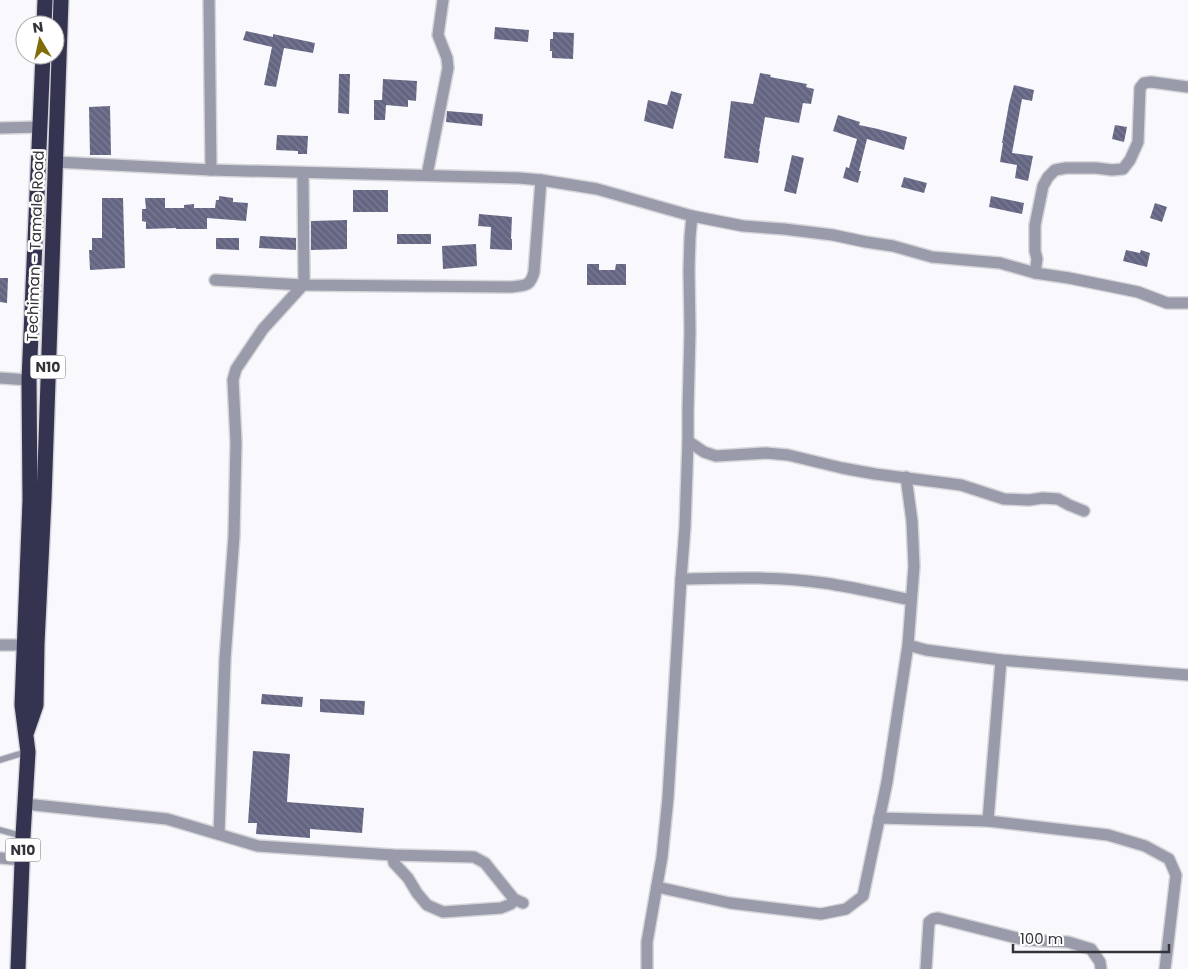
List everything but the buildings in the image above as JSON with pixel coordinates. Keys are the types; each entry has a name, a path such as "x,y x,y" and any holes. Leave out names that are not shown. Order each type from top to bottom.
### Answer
{"highway":[{"path":"44,0 44,15"},
{"name":"Techiman - Tamale Road","path":"26,732 36,706 61,0"},
{"name":"Techiman - Tamale Road","path":"18,969 28,752 22,705 30,500 29,380 43,65"}],"street":[{"path":"209,0 211,170"},
{"path":"426,175 448,68 447,58 438,35 443,0"},
{"path":"1035,273 1037,259 1035,251 1035,224 1043,186 1048,177 1055,170 1066,168 1112,170 1123,168 1130,160 1138,142 1140,88 1144,83 1151,82 1188,87"},
{"path":"0,128 40,127"},
{"path":"55,162 211,170 426,175 541,180 598,189 692,216 743,226 833,235 893,246 932,257 1000,263 1035,273 1138,292 1167,303 1188,302"},
{"path":"219,834 225,659 234,536 236,442 233,380 236,368 263,329 302,285 304,279 303,173"},
{"path":"216,280 302,285 512,287 527,285 532,280 534,272 541,180"},
{"path":"646,969 647,942 662,857 668,798 680,579 685,527 690,331 689,270 692,216"},
{"path":"0,378 29,380"},
{"path":"688,441 704,452 716,456 766,453 788,455 875,474 961,485 1004,499 1058,499 1084,511"},
{"path":"657,887 730,904 821,914 846,909 863,896 887,782 908,645 914,566 913,538 906,477"},
{"path":"680,579 752,577 798,580 826,583 911,600"},
{"path":"0,645 25,645"},
{"path":"908,645 926,650 1001,660 1188,675"},
{"path":"988,821 1001,660"},
{"path":"25,804 167,819 258,846 392,855 474,857 486,864 518,901 501,908 443,912 427,905 408,878 394,863 392,855"},
{"path":"879,818 988,821 1108,835 1145,846 1169,860 1176,875 1165,969"},
{"path":"0,858 22,860"},
{"path":"926,969 929,922 938,918 1025,940 1068,942 1091,949 1100,962 1101,969"}],"lane":[{"path":"0,760 28,752"},
{"path":"0,830 23,836"}]}
